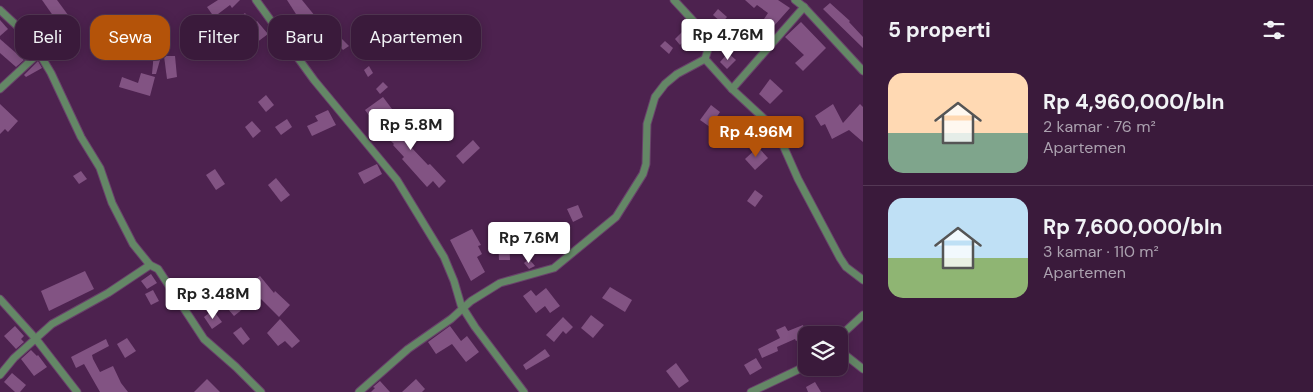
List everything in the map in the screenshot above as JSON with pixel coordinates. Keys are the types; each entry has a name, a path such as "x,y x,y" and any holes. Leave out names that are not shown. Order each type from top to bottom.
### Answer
{"street":[{"path":"256,0 314,80 397,180 444,257 464,309 475,327 524,392"},
{"path":"359,392 408,349 464,309 471,301 500,283 554,268 616,217 643,174 646,164 647,124 655,97 665,84 677,74 705,59 711,40 674,0"},
{"path":"795,0 804,7 863,71"},
{"path":"732,89 804,7"},
{"path":"0,10 15,24"},
{"path":"705,59 732,89 771,125 778,134 798,179 840,258 846,267 863,280"},
{"path":"0,89 31,60"},
{"path":"43,60 81,137 100,168 112,203 133,244 150,265 158,269 204,339 236,366 261,392"},
{"path":"0,375 14,358 52,324 108,293 150,265"},
{"path":"0,299 36,339 77,392"},
{"path":"848,329 863,316"},
{"path":"848,358 863,370"},
{"path":"751,392 798,370"}],"building":[{"path":"42,0 57,0 68,15 53,15"},
{"path":"218,0 240,0 232,8 230,5 217,15 213,15 207,7"},
{"path":"287,0 302,0 314,15 297,15"},
{"path":"745,0 778,0 790,8 773,27 764,19 768,13 757,5 754,8"},
{"path":"830,3 850,21 863,37 863,48 823,9"},
{"path":"718,9 727,17 722,23 713,15"},
{"path":"0,20 8,29 0,36"},
{"path":"258,22 268,34 258,42"},
{"path":"801,22 826,48 803,71 795,63 804,55 785,37"},
{"path":"687,27 693,33 680,45 675,39"},
{"path":"341,38 349,46 343,50 341,48"},
{"path":"0,39 15,52 15,60 24,60 16,67 0,53"},
{"path":"665,41 673,48 669,54 660,46"},
{"path":"728,53 736,60 727,69 720,62"},
{"path":"170,56 175,56 177,77 167,79 165,60 170,60"},
{"path":"153,60 160,60 156,74 152,74"},
{"path":"38,61 42,68 26,77 24,75"},
{"path":"369,66 373,73 368,77 364,70"},
{"path":"141,73 155,77 150,96 119,87 122,77 138,83"},
{"path":"770,79 783,91 770,104 759,94"},
{"path":"383,82 388,87 380,94 376,89"},
{"path":"266,95 274,105 266,112 258,102"},
{"path":"383,97 392,109 374,122 365,110"},
{"path":"0,104 18,121 8,132 5,129 0,134"},
{"path":"833,104 843,123 860,104 863,107 863,142 849,130 832,139 825,124 821,126 815,116"},
{"path":"711,105 720,112 710,127 700,120"},
{"path":"328,110 336,125 312,136 307,126 318,121 315,116"},
{"path":"400,112 412,124 407,129 416,139 409,145 446,181 439,188 433,181 427,187 402,159 404,157 394,144 381,131"},
{"path":"287,119 292,127 281,135 275,127"},
{"path":"252,121 261,131 253,138 245,127"},
{"path":"445,125 453,132 447,139 439,132"},
{"path":"473,140 480,148 463,164 456,156"},
{"path":"758,147 768,158 755,170 745,159"},
{"path":"377,164 382,174 364,184 358,173"},
{"path":"215,169 225,184 216,190 206,175"},
{"path":"81,171 87,179 79,184 73,176"},
{"path":"276,178 290,195 281,202 268,185"},
{"path":"755,190 763,196 755,207 747,201"},
{"path":"578,205 583,217 573,222 567,209"},
{"path":"540,224 541,227 553,226 555,237 542,238 544,249 529,251 525,226"},
{"path":"472,229 481,245 478,246 482,254 477,257 485,272 471,281 450,240"},
{"path":"509,236 510,260 499,260 498,237"},
{"path":"529,259 535,266 529,269 524,263"},
{"path":"85,271 94,289 49,311 41,291"},
{"path":"151,274 157,283 147,289 141,281"},
{"path":"260,276 274,293 275,291 290,305 279,317 261,299 257,303 254,300 234,316 223,303"},
{"path":"610,287 632,300 625,312 602,298"},
{"path":"546,288 560,306 550,313 545,306 536,313 523,296 531,290 536,296"},
{"path":"153,290 159,301 151,305 145,294"},
{"path":"213,310 222,322 212,329 204,317"},
{"path":"591,315 604,325 593,338 581,328"},
{"path":"563,317 573,327 566,334 563,331 554,342 546,335"},
{"path":"280,319 300,341 292,348 285,341 278,346 267,333"},
{"path":"15,326 24,336 21,339 24,342 16,349 4,336"},
{"path":"450,326 461,341 467,336 479,352 466,362 452,344 436,354 428,342"},
{"path":"785,326 788,331 798,327 798,340 796,341 795,339 777,347 778,351 762,358 758,349 780,338 776,330"},
{"path":"241,327 250,339 243,345 233,333"},
{"path":"127,338 136,351 125,358 117,344"},
{"path":"106,339 109,346 92,355 93,359 100,372 113,366 121,383 128,392 100,392 84,364 76,368 71,357"},
{"path":"545,349 550,356 526,370 523,365"},
{"path":"31,350 38,355 47,367 34,376 21,359"},
{"path":"756,358 762,368 750,375 744,365"},
{"path":"676,363 689,381 679,388 666,371"},
{"path":"12,373 26,385 20,392 15,392 4,382"},
{"path":"207,379 220,392 194,392"},
{"path":"416,379 425,389 422,392 402,392"},
{"path":"380,381 390,392 371,392 375,388 373,387"},
{"path":"815,382 821,392 808,392 806,387"}]}
